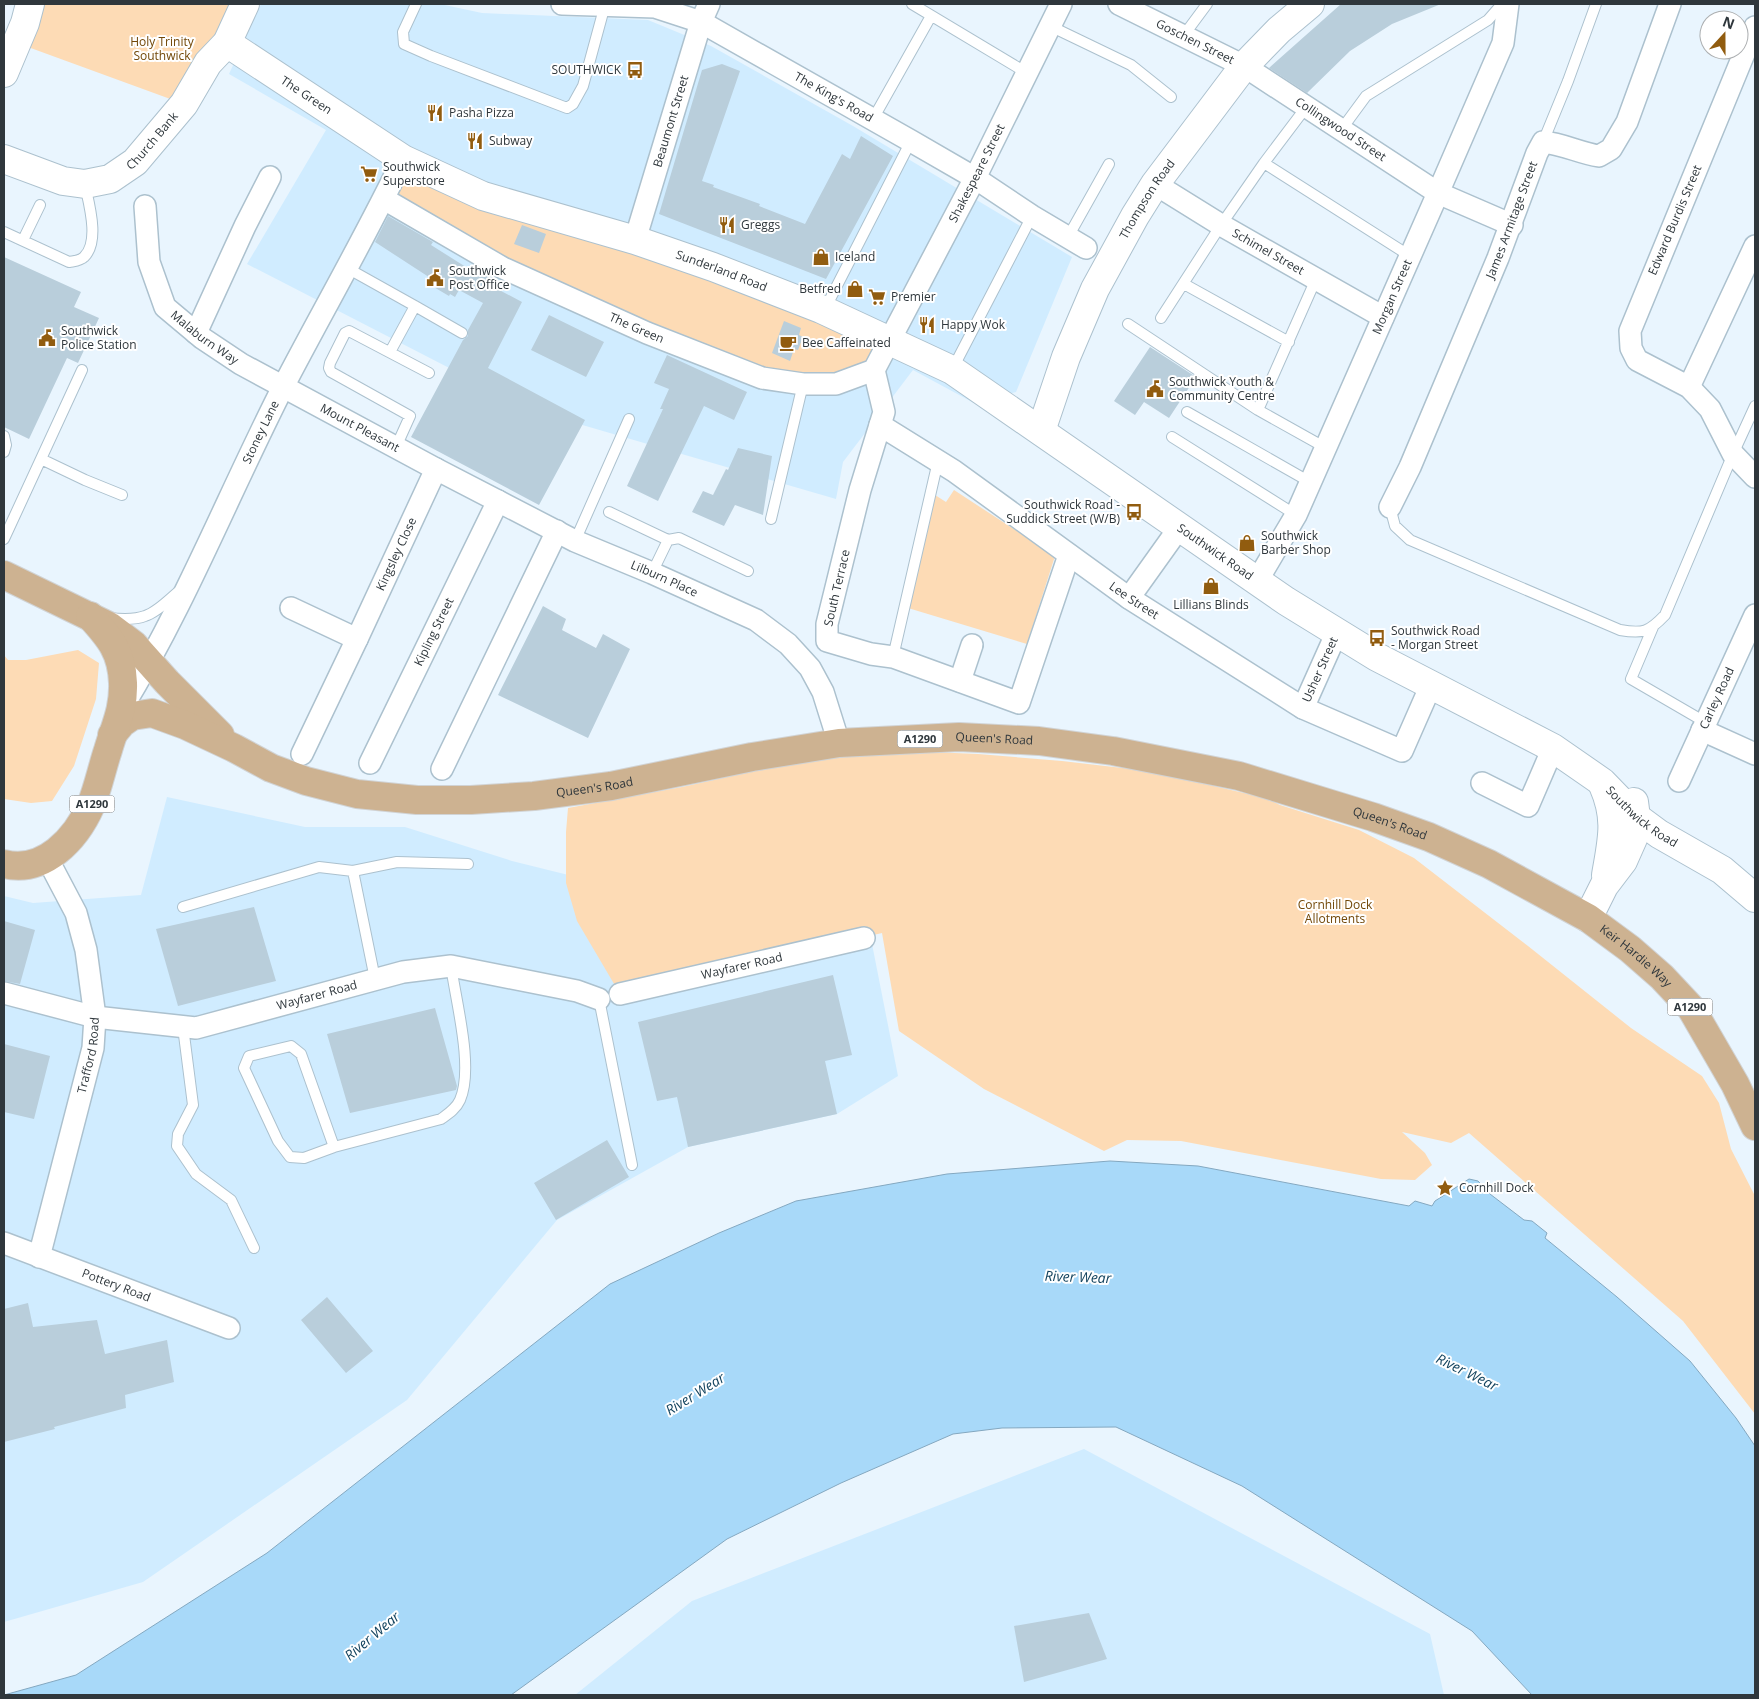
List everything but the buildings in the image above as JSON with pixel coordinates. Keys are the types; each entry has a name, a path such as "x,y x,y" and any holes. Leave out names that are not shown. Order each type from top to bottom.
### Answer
{"main road":[{"name":"A1290","path":"4,576 110,626 134,645 167,682 234,748"},
{"name":"A1290","path":"4,864 11,866 29,865 47,858 63,847 77,832 91,804 122,708 123,682 118,656 110,639 90,616"},
{"name":"A1290","path":"112,735 122,723 132,716 152,713 185,725 234,748"},
{"name":"Queen's Road","path":"234,748 271,768 306,781 357,794 417,800 471,800 534,796 611,786 752,757 838,743 959,736 1039,741 1114,751 1239,776 1373,816 1429,837 1496,868 1588,918"},
{"name":"Keir Hardie Way","path":"1588,918 1630,949 1662,976 1691,1008 1735,1084 1755,1126"}],"street":[{"path":"4,73 25,22 30,4"},
{"name":"Church Bank","path":"4,159 63,181 85,184 110,179 135,162 184,104 208,63 227,43 245,4"},
{"name":"The King's Road","path":"562,4 655,7 705,13 873,119 975,178 1032,216 1086,248"},
{"name":"Shakespeare Street","path":"889,340 975,178 1061,4"},
{"name":"Goschen Street","path":"1118,4 1244,66"},
{"name":"Thompson Road","path":"1041,431 1066,357 1094,289 1155,184 1244,66 1279,30 1310,4"},
{"name":"Morgan Street","path":"1257,581 1296,514 1503,44 1508,4"},
{"path":"1543,142 1557,143 1586,154 1599,156 1611,149 1627,122 1670,4"},
{"name":"Beaumont Street","path":"635,240 705,13"},
{"name":"Edward Burdis Street","path":"1755,27 1630,331 1630,348 1637,360 1689,387 1710,409 1733,454 1755,477"},
{"name":"The Green","path":"227,43 403,159 483,196 550,217"},
{"name":"Collingwood Street","path":"1244,66 1438,193 1512,225"},
{"name":"James Armitage Street","path":"1390,508 1410,467 1512,225 1537,153 1543,142"},
{"name":"Stoney Lane","path":"122,708 150,663 283,387 384,199 403,159"},
{"path":"196,333 245,226 270,177"},
{"name":"Schimel Street","path":"1155,184 1221,225 1383,317"},
{"name":"The Green","path":"384,199 503,268 647,333 762,378 803,384 836,384 874,370"},
{"name":"Malaburn Way","path":"145,206 149,262 164,307 196,333 241,364 283,387"},
{"name":"Sunderland Road","path":"550,217 635,240 713,267 824,310 889,340"},
{"path":"1689,387 1755,246"},
{"path":"874,370 889,340"},
{"name":"Southwick Road","path":"889,340 952,370 1179,528 1336,632 1431,685 1553,748 1602,782 1636,817 1659,834 1722,870 1755,898"},
{"name":"South Terrace","path":"874,370 884,412 860,490 827,624 827,641 871,654 893,657 1018,703 1069,555"},
{"name":"Mount Pleasant","path":"283,387 436,469"},
{"name":"Lee Street","path":"880,425 938,461 1129,598 1303,708 1402,752 1431,685"},
{"name":"Lilburn Place","path":"436,469 575,541 756,620 788,644 810,668 823,692 838,743"},
{"name":"Kingsley Close","path":"302,754 436,469"},
{"name":"Kipling Street","path":"370,763 498,501"},
{"path":"1129,598 1179,528"},
{"path":"442,770 556,531"},
{"path":"291,608 357,639"},
{"name":"Carley Road","path":"1679,781 1755,615"},
{"name":"Usher Street","path":"1303,708 1336,632"},
{"path":"960,682 972,645"},
{"path":"1703,726 1755,754"},
{"path":"1482,783 1528,806 1553,748"},
{"name":"Southwick Road","path":"1553,748 1587,757 1629,784 1662,816 1683,848"},
{"path":"1602,782 1608,797 1613,823 1604,886"},
{"path":"1588,918 1604,886 1623,861 1635,834 1634,797 1629,784"},
{"name":"Trafford Road","path":"39,1257 93,1048 95,1017 86,950 76,913 47,858"},
{"name":"Wayfarer Road","path":"620,994 864,938"},
{"name":"Wayfarer Road","path":"4,993 95,1017 196,1028 403,972 451,966 577,991 599,1000"},
{"name":"Pottery Road","path":"4,1243 229,1328"}],"lane":[{"path":"416,4 403,32 404,44 440,60 566,108 573,104 583,86 605,5"},
{"path":"912,4 1027,73"},
{"path":"1184,36 1207,4"},
{"path":"1341,130 1366,96 1488,20 1502,4"},
{"path":"1543,142 1596,4"},
{"path":"873,119 931,16"},
{"path":"1050,26 1131,65 1171,97"},
{"path":"1161,318 1221,225 1307,106"},
{"path":"824,310 911,141"},
{"path":"1264,163 1410,256"},
{"path":"1068,237 1109,164"},
{"path":"4,232 69,262 79,261 85,257 90,246 92,226 85,184"},
{"path":"23,240 40,205"},
{"path":"952,370 1032,216"},
{"path":"347,268 462,333"},
{"path":"1258,410 1316,279"},
{"path":"1184,284 1289,342"},
{"path":"390,352 415,306"},
{"path":"1128,324 1258,410 1326,448"},
{"path":"396,447 410,416 331,372 329,368 345,333 348,331 429,372"},
{"path":"4,539 82,370"},
{"path":"771,519 803,384"},
{"path":"1703,726 1632,679 1654,627 1665,615 1755,406"},
{"path":"1187,412 1310,482"},
{"path":"575,541 628,419"},
{"path":"4,436 6,445 4,452"},
{"path":"1172,437 1296,514"},
{"path":"41,459 122,495"},
{"path":"893,657 938,461"},
{"path":"1390,508 1395,526 1410,540 1620,630 1637,633 1654,627"},
{"path":"609,512 668,540 679,538 748,571"},
{"path":"652,573 668,540"},
{"path":"90,616 118,619 146,616 169,600 190,581"},
{"path":"183,907 319,867 353,871 397,862 468,864"},
{"path":"353,871 375,980"},
{"path":"334,1147 301,1054 291,1046 249,1056 244,1068 278,1141 290,1158 304,1158 334,1147 441,1119 452,1111 459,1101 466,1071 451,966"},
{"path":"620,994 599,1000 632,1164"},
{"path":"183,1027 192,1105 178,1134 177,1146 196,1174 231,1200 254,1248"}],"shaded area":[{"path":"261,4 440,4 482,13 648,20 711,46 853,126 1072,257 1016,392 974,403 913,370 843,462 836,499 531,410 247,264 326,130 229,74"},
{"path":"167,797 305,827 405,827 512,861 657,897 861,888 898,1076 837,1114 688,1147 557,1220 407,1400 143,1582 4,1622 4,896 33,903 141,895"},
{"path":"1084,1449 1430,1634 1444,1695 575,1695 692,1601"}],"green space":[{"name":"Holy Trinity Southwick","path":"30,4 241,4 184,104 17,43"},
{"path":"403,159 891,341 874,370 803,384 647,333 384,199"},
{"path":"954,490 1055,556 1027,644 908,608 935,495 946,502"},
{"path":"78,650 99,663 96,699 74,766 52,801 31,803 4,799 4,655 8,660 26,660"},
{"name":"Cornhill Dock Allotments","path":"907,751 978,754 1131,769 1266,798 1280,805 1359,830 1414,858 1631,1028 1702,1076 1719,1103 1731,1149 1755,1196 1755,1414 1683,1321 1469,1133 1451,1143 1402,1132 1425,1153 1432,1165 1415,1180 1381,1179 1181,1141 1127,1140 1104,1151 984,1089 899,1031 882,933 620,994 577,921 566,883 568,808 682,787 773,767 841,757"}],"water":[{"name":"River Wear","path":"1110,1161 1198,1166 1409,1206 1415,1201 1432,1206 1435,1201 1469,1179 1478,1181 1490,1194 1524,1220 1532,1221 1547,1233 1545,1238 1617,1297 1690,1361 1736,1418 1755,1446 1755,1695 1532,1695 1472,1631 1242,1486 1116,1427 1002,1428 953,1434 841,1483 727,1539 511,1695 4,1695 76,1675 267,1553 610,1284 719,1233 796,1201 947,1174"}],"place":[{"name":"SOUTHWICK","path":"635,70"},
{"name":"Pasha Pizza","path":"435,113"},
{"name":"Subway","path":"475,141"},
{"name":"Southwick Superstore","path":"369,174"},
{"name":"Greggs","path":"727,225"},
{"name":"Iceland","path":"821,257"},
{"name":"Southwick Post Office","path":"435,278"},
{"name":"Betfred","path":"855,289"},
{"name":"Premier","path":"877,297"},
{"name":"Happy Wok","path":"927,325"},
{"name":"Southwick Police Station","path":"47,338"},
{"name":"Bee Caffeinated","path":"788,343"},
{"name":"Southwick Youth & Community Centre","path":"1155,389"},
{"name":"Southwick Road - Suddick Street (W/B)","path":"1134,512"},
{"name":"Southwick Barber Shop","path":"1247,543"},
{"name":"Lillians Blinds","path":"1211,586"},
{"name":"Southwick Road - Morgan Street","path":"1377,638"},
{"name":"Cornhill Dock","path":"1445,1188"}]}
